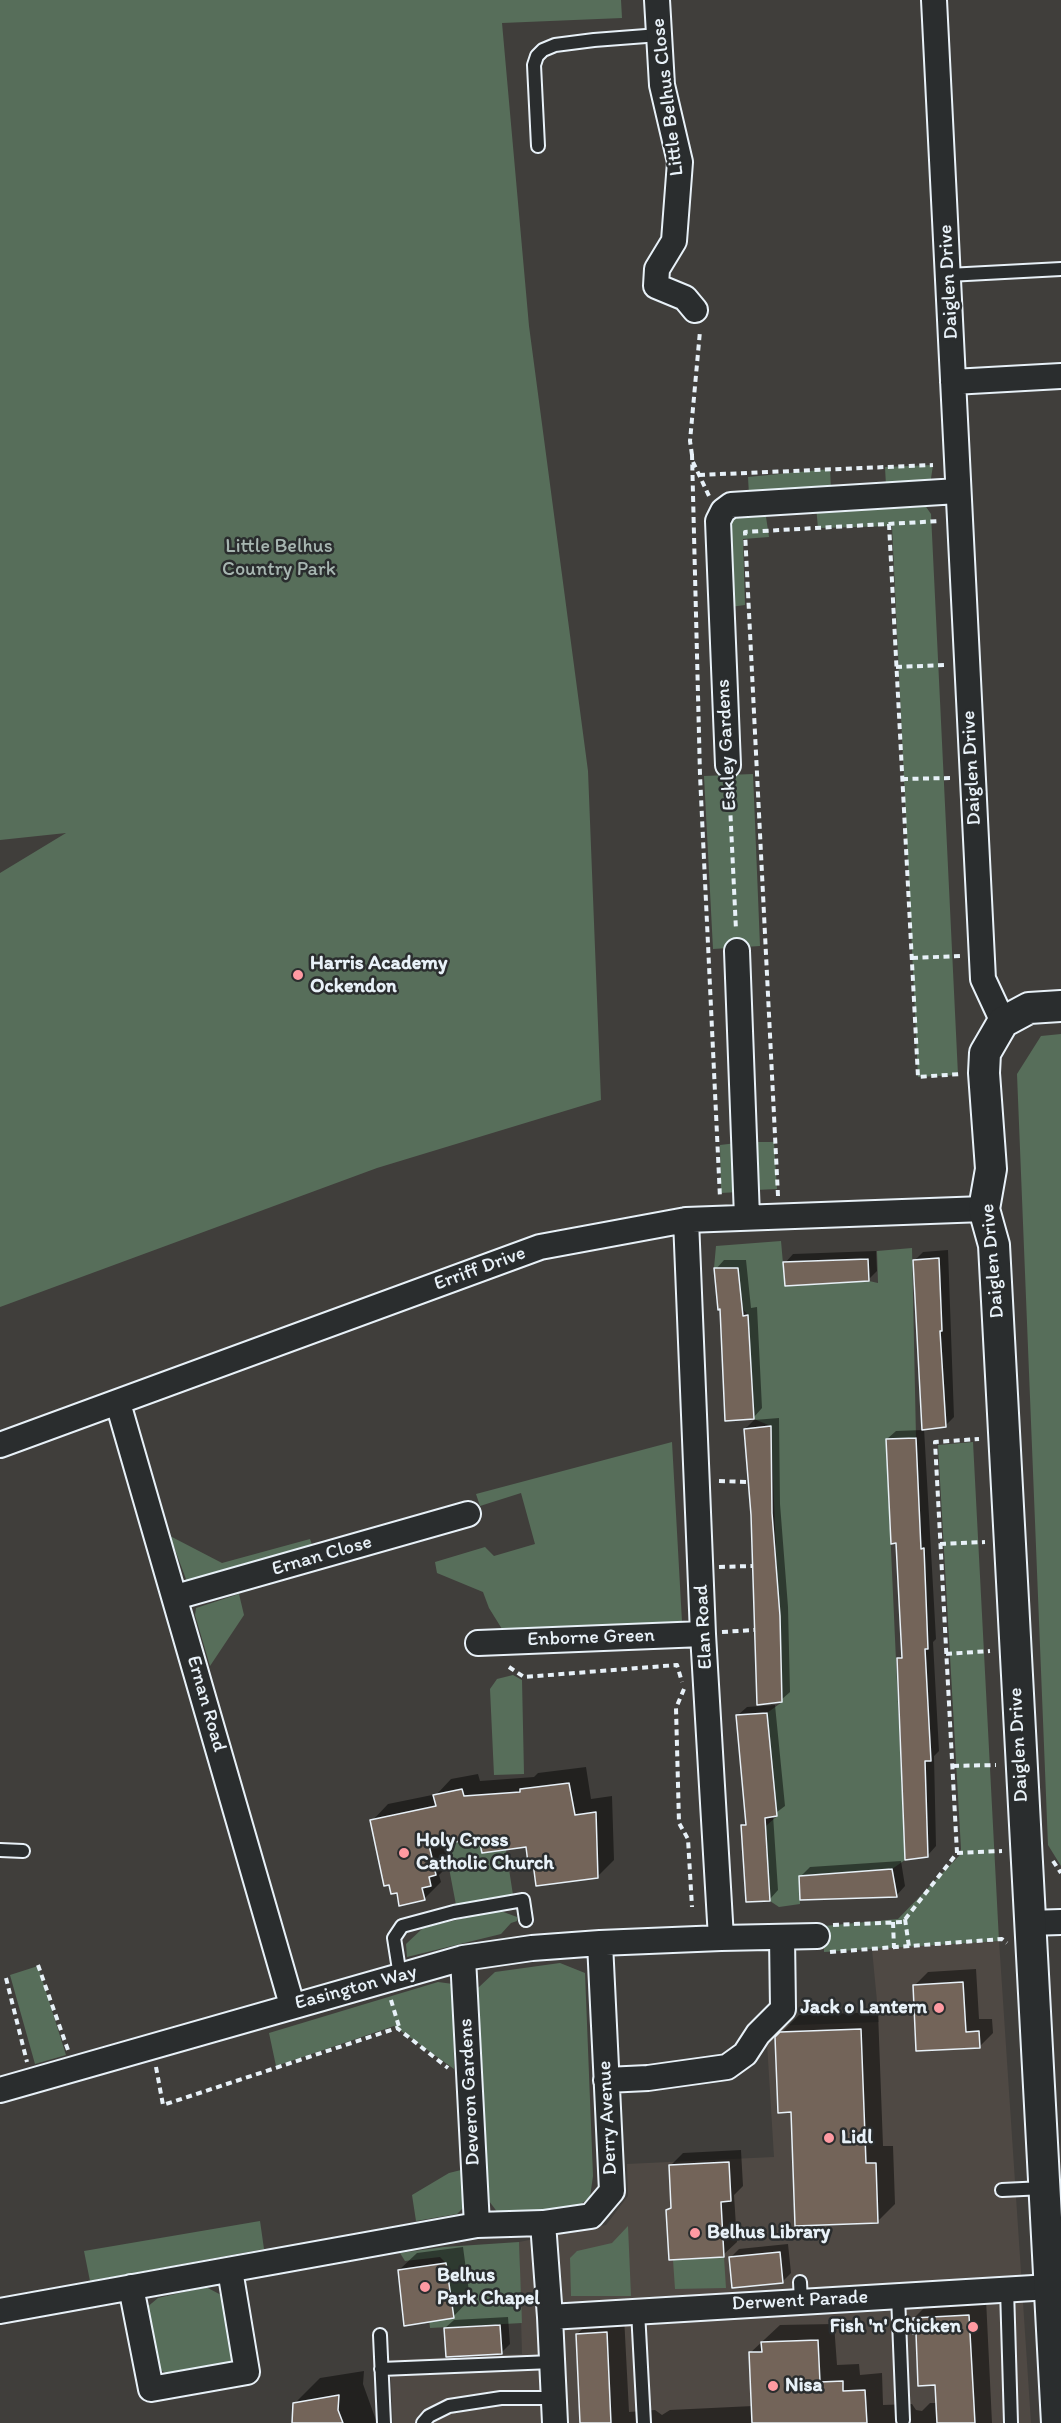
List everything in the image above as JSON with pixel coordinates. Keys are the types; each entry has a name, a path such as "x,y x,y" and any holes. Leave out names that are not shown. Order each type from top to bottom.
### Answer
{"street":[{"name":"Little Belhus Close","path":"657,0 662,85 680,162 674,241 657,269 656,286 685,298 695,310"},
{"name":"Daiglen Drive","path":"934,0 983,979 1003,1022 985,1053 984,1073 991,1169 984,1209 994,1245 1057,2423"},
{"path":"953,382 1061,376"},
{"path":"723,511 731,505 958,491"},
{"name":"Eskley Gardens","path":"723,511 718,521 728,765"},
{"path":"737,951 747,1217"},
{"path":"1003,1022 1029,1008 1061,1006"},
{"name":"Erriff Drive","path":"0,1445 540,1246 686,1220 984,1209"},
{"name":"Elan Road","path":"686,1220 704,1634 721,1938"},
{"name":"Ernan Road","path":"118,1403 176,1597 292,2005"},
{"name":"Ernan Close","path":"176,1597 468,1514"},
{"name":"Enborne Green","path":"478,1643 704,1634"},
{"path":"1030,1935 1061,1922"},
{"path":"606,2080 648,2078 727,2067 746,2054 758,2034 783,2009 782,1937"},
{"path":"721,1938 822,1938"},
{"name":"Easington Way","path":"0,2090 292,2005 394,1984 463,1958 532,1948 721,1938"},
{"name":"Derry Avenue","path":"543,2223 591,2216 612,2191 600,1943"},
{"name":"Deveron Gardens","path":"463,1958 477,2225"},
{"path":"0,2311 477,2225 543,2223 555,2423"},
{"path":"131,2287 151,2389 247,2372 230,2270"},
{"name":"Derwent Parade","path":"550,2317 638,2311 801,2292 898,2296 1050,2287"}],"lane":[{"path":"538,146 534,65 537,56 543,50 555,45 659,35"},
{"path":"948,275 1061,269"},
{"path":"0,1850 23,1851"},
{"path":"394,1984 394,1938 402,1926 454,1912 523,1900 526,1920"},
{"path":"1002,2190 1044,2188"},
{"path":"1007,2289 1011,2423"},
{"path":"898,2296 903,2420"},
{"path":"638,2311 644,2423"},
{"path":"380,2335 384,2423"},
{"path":"381,2369 552,2362"},
{"path":"423,2423 429,2416 449,2406 501,2398 554,2398"}],"path":[{"path":"695,310 700,331 690,441 693,463 710,497 723,511"},
{"path":"692,454 699,775 720,1198"},
{"path":"699,475 933,465"},
{"path":"778,1196 745,532 941,521"},
{"path":"889,524 918,1077 965,1074"},
{"path":"896,667 947,665"},
{"name":"Eskley Gardens","path":"728,765 737,951"},
{"path":"902,779 952,778"},
{"path":"912,958 960,956"},
{"path":"822,1938 893,1922 903,1922 957,1853 935,1442 980,1439"},
{"path":"697,1482 747,1482"},
{"path":"940,1544 985,1542"},
{"path":"701,1569 752,1566"},
{"path":"704,1634 755,1630"},
{"path":"946,1654 990,1651"},
{"path":"509,1667 524,1677 676,1665 684,1689 676,1708 680,1823 688,1839 692,1907"},
{"path":"952,1766 996,1765"},
{"path":"957,1853 1000,1851"},
{"path":"905,1918 909,1947"},
{"path":"893,1922 894,1948"},
{"path":"822,1938 894,1948 1002,1939 1010,1946 1030,1935"},
{"path":"38,1965 71,2060"},
{"path":"6,1978 29,2072"},
{"path":"394,1984 401,2031"},
{"path":"154,2060 163,2105 398,2028 453,2072"}],"shaded area":[{"path":"999,1941 1031,2423 393,2423 390,2360 522,2354 519,2242 606,2225 628,2196 627,2164 774,2157 766,2026 879,2022 872,1949"}],"green space":[{"name":"Little Belhus Country Park","path":"0,0 621,0 622,18 502,23 529,326 588,771 601,1100 377,1168 0,1307 0,873 66,833 0,840"},
{"path":"933,465 930,485 886,486 885,467"},
{"path":"830,469 831,489 749,495 748,477"},
{"path":"922,501 931,514 958,1075 918,1077 892,526 818,528 816,506"},
{"path":"765,510 769,537 743,539 745,605 730,607 726,523 734,512"},
{"path":"753,774 760,946 713,949 704,776"},
{"path":"1061,1034 1061,1866 1048,1845 1017,1074 1041,1036"},
{"path":"753,1142 774,1142 777,1189 756,1190"},
{"path":"737,1143 739,1192 721,1193 720,1145"},
{"path":"781,1241 785,1286 869,1281 878,1283 877,1251 912,1248 916,1438 886,1439 905,1860 892,1869 800,1876 800,1904 779,1907 770,1901 766,1826 777,1816 767,1713 782,1702 771,1426 754,1419 748,1315 742,1308 738,1269 714,1268 716,1246"},
{"path":"672,1442 682,1622 656,1624 649,1631 507,1637 489,1608 483,1592 437,1573 435,1562 485,1547 494,1556 535,1544 521,1493 480,1506 476,1494"},
{"path":"973,1442 999,1941 824,1952 824,1926 898,1919 959,1856 961,1849 938,1445"},
{"path":"170,1536 222,1563 310,1539 315,1553 190,1590"},
{"path":"239,1594 244,1615 210,1666 195,1615 196,1608"},
{"path":"513,1675 522,1680 524,1774 494,1775 490,1689 497,1679"},
{"path":"442,1831 456,1842 479,1839 482,1853 506,1850 513,1895 456,1905"},
{"path":"498,1910 517,1917 517,1921 511,1923 501,1934 407,1957 406,1944 423,1928"},
{"path":"560,1963 585,1973 593,2176 590,2197 574,2210 501,2217 489,2201 478,1988 495,1972"},
{"path":"38,1966 66,2055 35,2064 10,1975"},
{"path":"438,1982 453,1984 454,2069 394,2026 276,2066 269,2033"},
{"path":"461,2170 464,2207 457,2214 416,2221 412,2195 449,2173"},
{"path":"260,2221 264,2249 90,2281 84,2251"},
{"path":"628,2226 631,2296 571,2296 570,2258 577,2251 612,2243"},
{"path":"519,2242 522,2323 430,2328 429,2318 452,2304 446,2263 440,2257 405,2261 400,2253 444,2247"},
{"path":"724,2257 726,2288 675,2289 673,2260"},
{"path":"206,2287 223,2296 234,2357 220,2371 174,2379 154,2365 146,2308 158,2298"}],"building":[{"path":"939,1258 942,1331 940,1331 946,1427 922,1430 913,1260"},
{"path":"868,1259 869,1281 785,1286 783,1262"},
{"path":"714,1268 738,1268 743,1316 748,1315 754,1419 725,1421 720,1309 718,1310"},
{"path":"771,1426 772,1513 780,1616 782,1702 757,1705 751,1515 744,1429"},
{"path":"916,1438 921,1549 924,1548 928,1649 925,1649 931,1761 925,1761 928,1857 905,1860 897,1658 902,1658 896,1543 891,1544 886,1439"},
{"path":"767,1713 777,1816 765,1818 770,1901 746,1902 741,1825 746,1825 736,1715"},
{"path":"569,1783 575,1815 596,1812 598,1878 536,1886 533,1863 528,1863 526,1847 482,1853 479,1839 429,1845 436,1875 429,1877 431,1886 422,1888 425,1900 399,1906 397,1893 391,1894 389,1885 384,1886 370,1820 436,1806 433,1795 462,1789 464,1796 520,1792 520,1789"},
{"path":"892,1869 897,1897 800,1900 799,1876"},
{"name":"Jack o Lantern","path":"963,1982 966,2032 979,2031 980,2048 916,2051 913,1985"},
{"name":"Lidl","path":"861,2029 866,2163 876,2163 878,2223 795,2226 791,2112 778,2113 775,2037 780,2032"},
{"name":"Belhus Library","path":"729,2162 731,2201 721,2202 724,2257 669,2260 666,2210 671,2208 669,2165"},
{"path":"780,2252 783,2283 732,2288 729,2257"},
{"name":"Belhus Park Chapel","path":"446,2263 454,2318 404,2326 398,2270"},
{"path":"969,2315 975,2423 937,2423 935,2385 918,2386 916,2333 913,2334 913,2318"},
{"path":"500,2325 502,2354 446,2357 444,2328"},
{"path":"607,2332 611,2423 580,2423 576,2334"},
{"path":"818,2340 820,2382 843,2381 843,2391 865,2390 867,2423 752,2423 749,2352 762,2352 761,2342"},
{"path":"339,2395 338,2410 343,2423 292,2423 293,2403"}],"place":[{"name":"Harris Academy Ockendon","path":"298,975"},
{"name":"Holy Cross Catholic Church","path":"404,1853"},
{"name":"Jack o Lantern","path":"939,2008"},
{"name":"Lidl","path":"829,2138"},
{"name":"Belhus Library","path":"695,2233"},
{"name":"Belhus Park Chapel","path":"425,2287"},
{"name":"Fish 'n' Chicken","path":"973,2327"},
{"name":"Nisa","path":"773,2386"}]}
